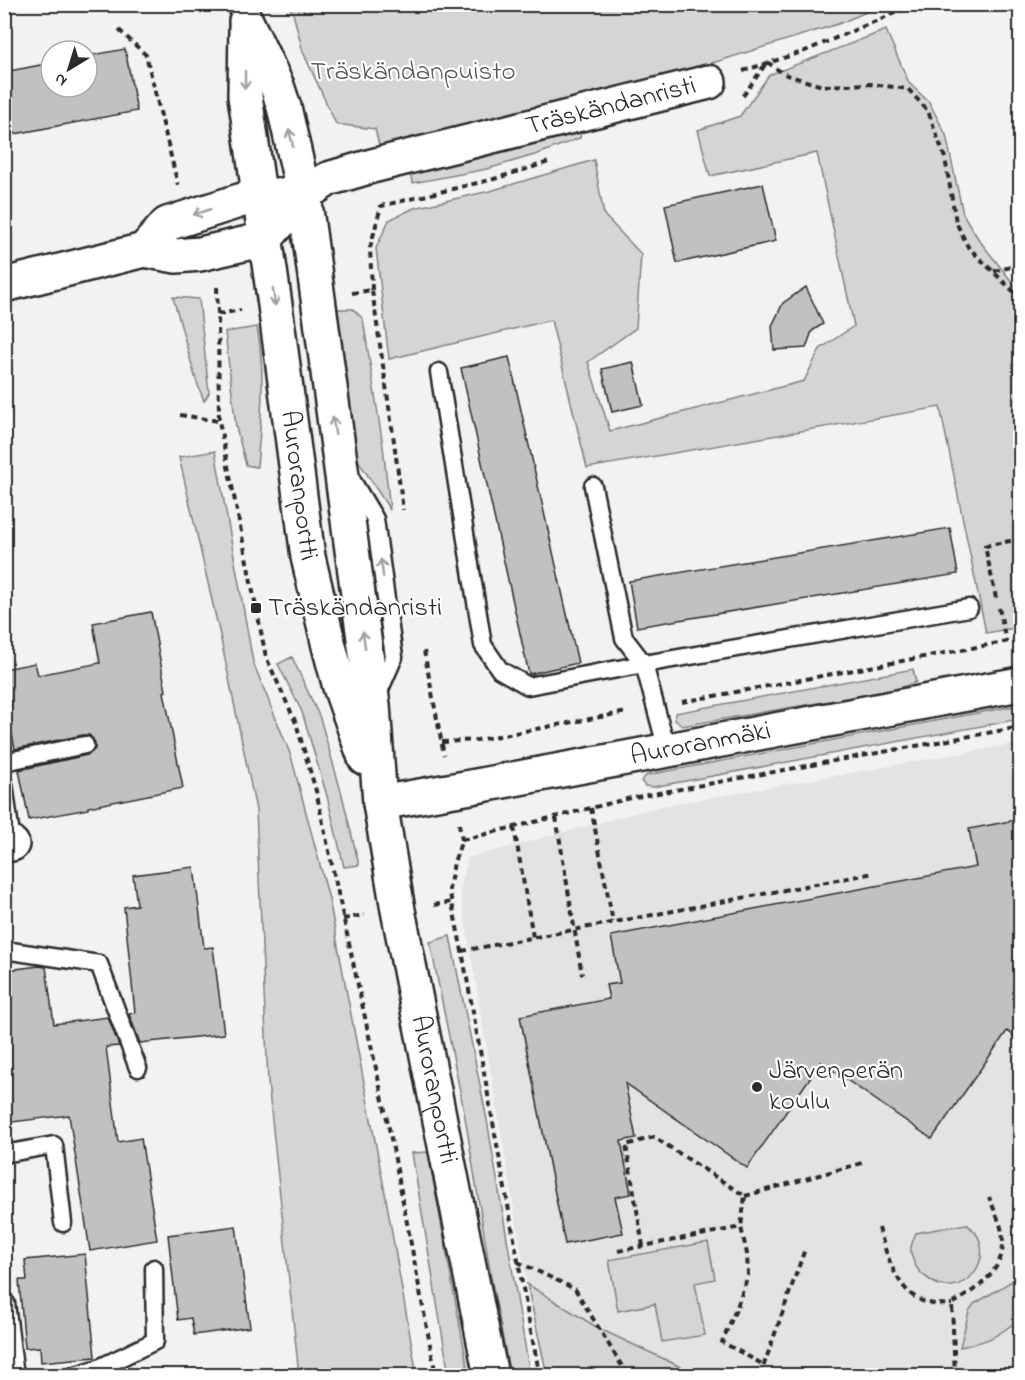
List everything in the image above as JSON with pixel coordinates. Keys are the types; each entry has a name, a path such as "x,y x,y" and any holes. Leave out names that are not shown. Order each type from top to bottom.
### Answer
{"main road":[{"name":"Auroranportti","path":"244,13 284,107 304,195 373,705 380,803 398,910 491,1376"},
{"name":"Auroranportti","path":"244,13 245,96 308,557 340,687 380,803"},
{"name":"Träskändanristi","path":"265,239 304,195 328,179 709,82"},
{"path":"144,250 167,224 258,195 304,195"},
{"path":"4,285 144,250 176,256 213,252 265,239"},
{"name":"Auroranmäki","path":"380,803 1020,684"}],"lane":[{"path":"439,372 483,645 500,670 528,686 969,608"},
{"path":"593,486 624,638 644,664 667,750"},
{"path":"4,762 85,746"},
{"path":"4,784 8,845"},
{"path":"4,950 99,964 138,1068"},
{"path":"4,1154 54,1145 63,1223"},
{"path":"72,1376 99,1368 155,1341 154,1268"},
{"path":"6,1303 15,1376"}],"path":[{"name":"Träskändanristi","path":"709,82 805,51 916,4"},
{"path":"118,30 146,55 179,187"},
{"path":"740,100 767,62 784,74 822,86 871,84 908,89 928,111 945,158 956,222 968,247 1015,292 1020,305"},
{"path":"372,291 370,248 381,206 494,179 550,161"},
{"path":"213,252 218,314 219,421 266,657 296,723 316,791 390,1133 436,1376"},
{"path":"993,272 1020,265"},
{"path":"180,414 219,421"},
{"path":"1006,642 985,546 1020,539"},
{"path":"442,742 477,740 1020,639"},
{"path":"462,840 631,798 1020,727"},
{"path":"591,808 613,922"},
{"path":"556,817 582,975"},
{"path":"514,827 533,937"},
{"path":"462,951 873,873"},
{"path":"643,1246 626,1145 654,1137 745,1196 862,1163"},
{"path":"745,1196 741,1227 747,1254 748,1275 722,1342 764,1365"},
{"path":"879,1228 886,1257 899,1280 913,1295 928,1303 952,1304 976,1290 999,1264 1004,1250 1002,1231 989,1197"},
{"path":"618,1251 741,1227"},
{"path":"760,1376 805,1249"},
{"path":"518,1262 575,1289 628,1376"},
{"path":"952,1304 954,1376"}],"shaded area":[{"name":"Järvenperän koulu","path":"1020,743 1020,1375 698,1375 598,1328 527,1284 460,891 468,858 657,807"}],"green space":[{"name":"Träskändanpuisto","path":"288,5 883,5 838,24 719,61 527,115 380,149 375,129 336,124 303,52 293,13"},
{"path":"886,30 909,83 929,102 946,135 963,214 979,240 1020,292 1020,627 986,633 940,407 587,468 551,320 389,359 376,248 389,220 414,208 490,191 594,160 604,215 641,254 636,328 588,362 610,431 804,381 820,349 854,326 817,153 710,176 698,130 740,116 769,75"},
{"path":"581,132 580,138 538,154 487,169 413,183 409,173"},
{"path":"173,297 199,299 209,393 204,401 196,380"},
{"path":"337,309 353,309 363,319 383,446 390,510 354,454"},
{"path":"257,327 262,379 257,467 246,465 236,427 225,332"},
{"path":"215,451 253,662 291,756 329,899 417,1375 299,1375 268,1082 256,810 220,635 179,457"},
{"path":"292,657 320,718 359,865 344,867 327,796 302,712 278,664"},
{"path":"913,669 916,682 894,690 682,726 675,720 675,713"},
{"path":"1020,705 1020,719 653,787 645,786 641,781 647,775"},
{"path":"450,936 487,1120 530,1375 510,1375 491,1277 464,1111 430,942"},
{"path":"428,1152 469,1375 449,1375 412,1153"},
{"path":"966,1224 975,1233 980,1243 979,1264 974,1273 956,1285 942,1286 935,1283 921,1273 913,1261 911,1247 916,1233"},
{"path":"708,1242 715,1279 695,1283 705,1335 662,1342 655,1304 618,1311 609,1260"},
{"path":"1015,1279 1020,1289 1020,1318 992,1337 960,1347 969,1311 974,1304"},
{"path":"527,1284 598,1328 698,1375 547,1375"}],"building":[{"path":"125,49 137,111 4,136 4,72 39,65 39,99 99,99 99,54"},
{"path":"763,184 776,241 677,263 665,205"},
{"path":"806,287 823,324 812,331 806,348 774,350 772,326 783,303"},
{"path":"509,357 578,663 529,674 461,368"},
{"path":"633,362 643,405 612,412 602,369"},
{"path":"950,528 958,574 637,627 629,581"},
{"path":"151,612 183,788 29,820 19,770 87,755 95,749 95,743 89,735 83,735 15,749 12,734 4,736 4,669 35,663 38,675 100,663 93,623"},
{"path":"1016,820 1020,843 1020,1040 1007,1031 932,1139 821,1062 747,1168 625,1083 636,1138 621,1141 631,1194 615,1197 623,1233 565,1244 520,1016 609,999 606,985 620,983 611,936 976,867 969,829"},
{"path":"194,867 204,948 213,947 224,1034 140,1043 129,1014 135,1013 124,907 137,905 133,875"},
{"path":"46,967 54,1024 108,1017 119,1046 106,1047 118,1142 141,1138 157,1240 90,1251 69,1115 4,1123 4,981 9,981 8,970"},
{"path":"236,1226 250,1327 194,1335 191,1318 178,1320 168,1235"},
{"path":"85,1254 95,1357 41,1362 40,1347 25,1348 19,1280 27,1280 25,1260"}],"place":[{"name":"Träskändanristi","path":"256,608"},
{"name":"Järvenperän koulu","path":"757,1087"}]}
